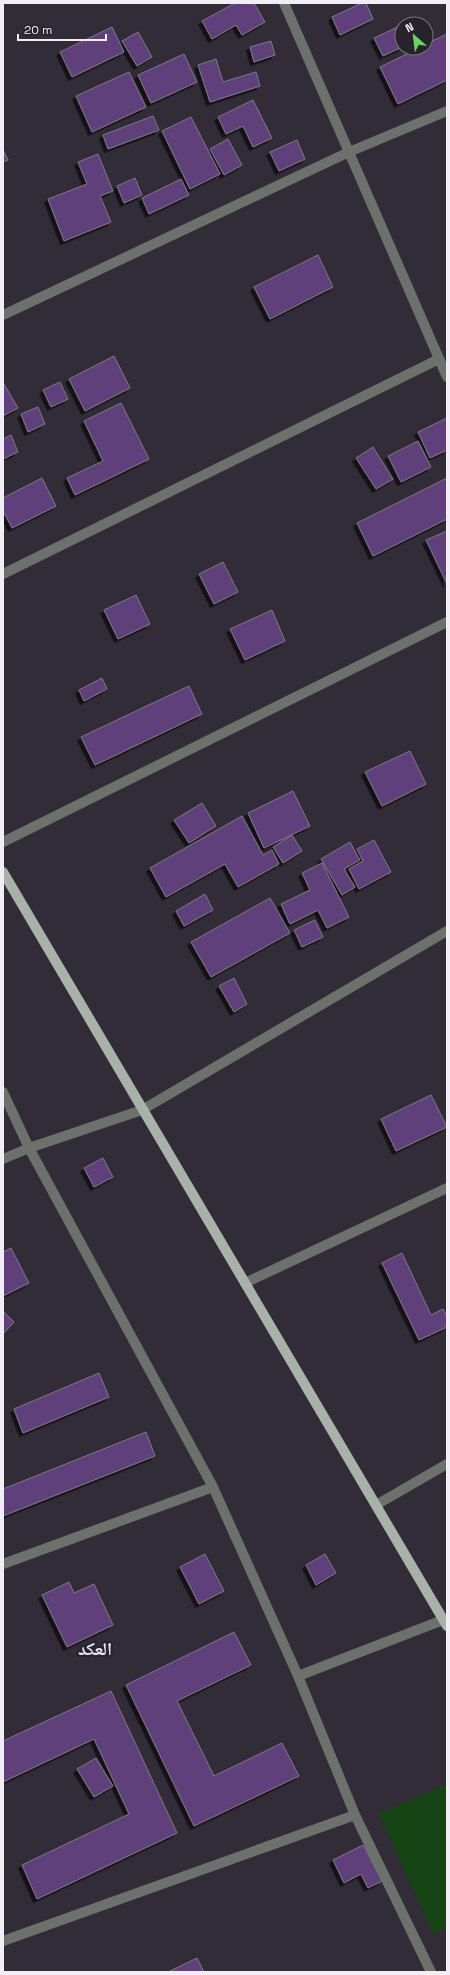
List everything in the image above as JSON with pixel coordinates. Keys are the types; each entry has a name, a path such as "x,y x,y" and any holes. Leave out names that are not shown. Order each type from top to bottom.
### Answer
{"main road":[{"path":"3,872 445,1623"}],"street":[{"path":"284,3 447,377"},
{"path":"3,315 349,152 447,111"},
{"path":"3,574 439,359"},
{"path":"3,842 447,622"},
{"path":"3,1159 29,1148 142,1110 447,931"},
{"path":"3,1092 29,1148 213,1487 298,1676 355,1816 431,1972"},
{"path":"245,1283 447,1188"},
{"path":"376,1505 447,1464"},
{"path":"3,1564 213,1487"},
{"path":"298,1676 445,1623"},
{"path":"3,1941 355,1816"}],"green space":[{"path":"447,1784 447,1928 433,1934 379,1814"}],"building":[{"path":"235,3 254,3 265,22 242,35 236,25 212,39 202,21"},
{"path":"362,3 366,3 373,19 340,35 332,17"},
{"path":"112,27 124,52 72,77 60,52"},
{"path":"394,29 394,51 383,56 374,38"},
{"path":"138,32 152,57 137,66 122,41"},
{"path":"447,34 447,80 398,104 380,67 403,56 434,56 434,40"},
{"path":"271,41 275,55 254,62 250,47"},
{"path":"184,54 197,82 151,103 138,75"},
{"path":"216,59 223,82 256,72 260,86 210,102 198,65"},
{"path":"129,72 146,107 92,132 76,96"},
{"path":"253,100 272,138 253,147 243,126 226,134 218,117"},
{"path":"153,116 159,130 108,149 103,135"},
{"path":"191,117 220,174 190,189 162,131"},
{"path":"228,139 242,165 224,175 210,149"},
{"path":"297,140 305,159 279,171 270,152"},
{"path":"3,150 8,160 3,162"},
{"path":"98,154 113,191 100,196 111,222 64,241 48,199 87,184 78,162"},
{"path":"135,178 142,195 124,203 117,186"},
{"path":"181,179 189,195 149,214 142,198"},
{"path":"318,255 333,287 270,319 254,287"},
{"path":"114,356 130,388 85,411 69,379"},
{"path":"60,382 68,399 51,407 43,390"},
{"path":"4,384 18,408 3,416 3,385"},
{"path":"121,403 149,459 75,495 67,478 103,461 84,421"},
{"path":"38,407 45,424 28,432 21,414"},
{"path":"447,418 447,450 430,458 418,432"},
{"path":"11,435 18,452 3,459 3,439"},
{"path":"418,441 431,467 401,482 388,456"},
{"path":"373,447 393,479 376,489 356,458"},
{"path":"42,478 56,506 12,528 3,511 3,498"},
{"path":"447,478 447,519 373,556 357,523"},
{"path":"447,531 447,584 426,540"},
{"path":"223,562 238,592 214,604 199,574"},
{"path":"136,595 150,624 118,639 104,610"},
{"path":"272,610 285,641 245,660 230,629"},
{"path":"102,678 107,689 84,701 79,690"},
{"path":"189,686 202,714 95,765 81,737"},
{"path":"410,751 426,784 382,806 365,772"},
{"path":"293,791 310,826 264,848 248,813"},
{"path":"202,803 216,826 189,843 174,820"},
{"path":"242,816 263,855 272,850 279,864 238,887 225,864 166,897 150,868"},
{"path":"292,835 302,851 283,863 273,847"},
{"path":"374,840 391,872 359,889 349,869 363,861 357,849"},
{"path":"350,842 360,860 344,869 355,887 342,895 321,859"},
{"path":"322,863 349,917 327,928 318,910 290,924 281,904 310,890 302,873"},
{"path":"205,894 213,910 184,926 176,911"},
{"path":"270,898 290,933 211,977 191,942"},
{"path":"315,920 323,937 302,947 294,930"},
{"path":"234,978 247,1004 234,1012 219,986"},
{"path":"431,1095 447,1127 396,1151 381,1119"},
{"path":"103,1158 113,1177 94,1187 84,1168"},
{"path":"11,1248 29,1283 3,1296 3,1252"},
{"path":"402,1253 431,1315 443,1309 447,1316 447,1327 419,1340 382,1263"},
{"path":"3,1311 14,1322 3,1334"},
{"path":"99,1373 109,1397 23,1433 14,1409"},
{"path":"146,1432 155,1456 3,1516 3,1489"},
{"path":"205,1554 224,1591 199,1604 180,1567"},
{"path":"325,1554 336,1573 316,1585 306,1565"},
{"path":"69,1582 74,1593 94,1584 113,1625 67,1647 42,1595"},
{"path":"234,1632 251,1665 177,1701 214,1776 282,1743 299,1776 194,1826 126,1685"},
{"path":"111,1691 177,1833 37,1899 22,1865 129,1814 94,1739 3,1782 3,1741"},
{"path":"96,1758 113,1786 94,1797 77,1769"},
{"path":"363,1845 382,1881 368,1888 361,1874 344,1883 333,1860"},
{"path":"197,1958 204,1972 168,1972"}],"district":[{"name":"العكد","path":"95,1648"}]}
